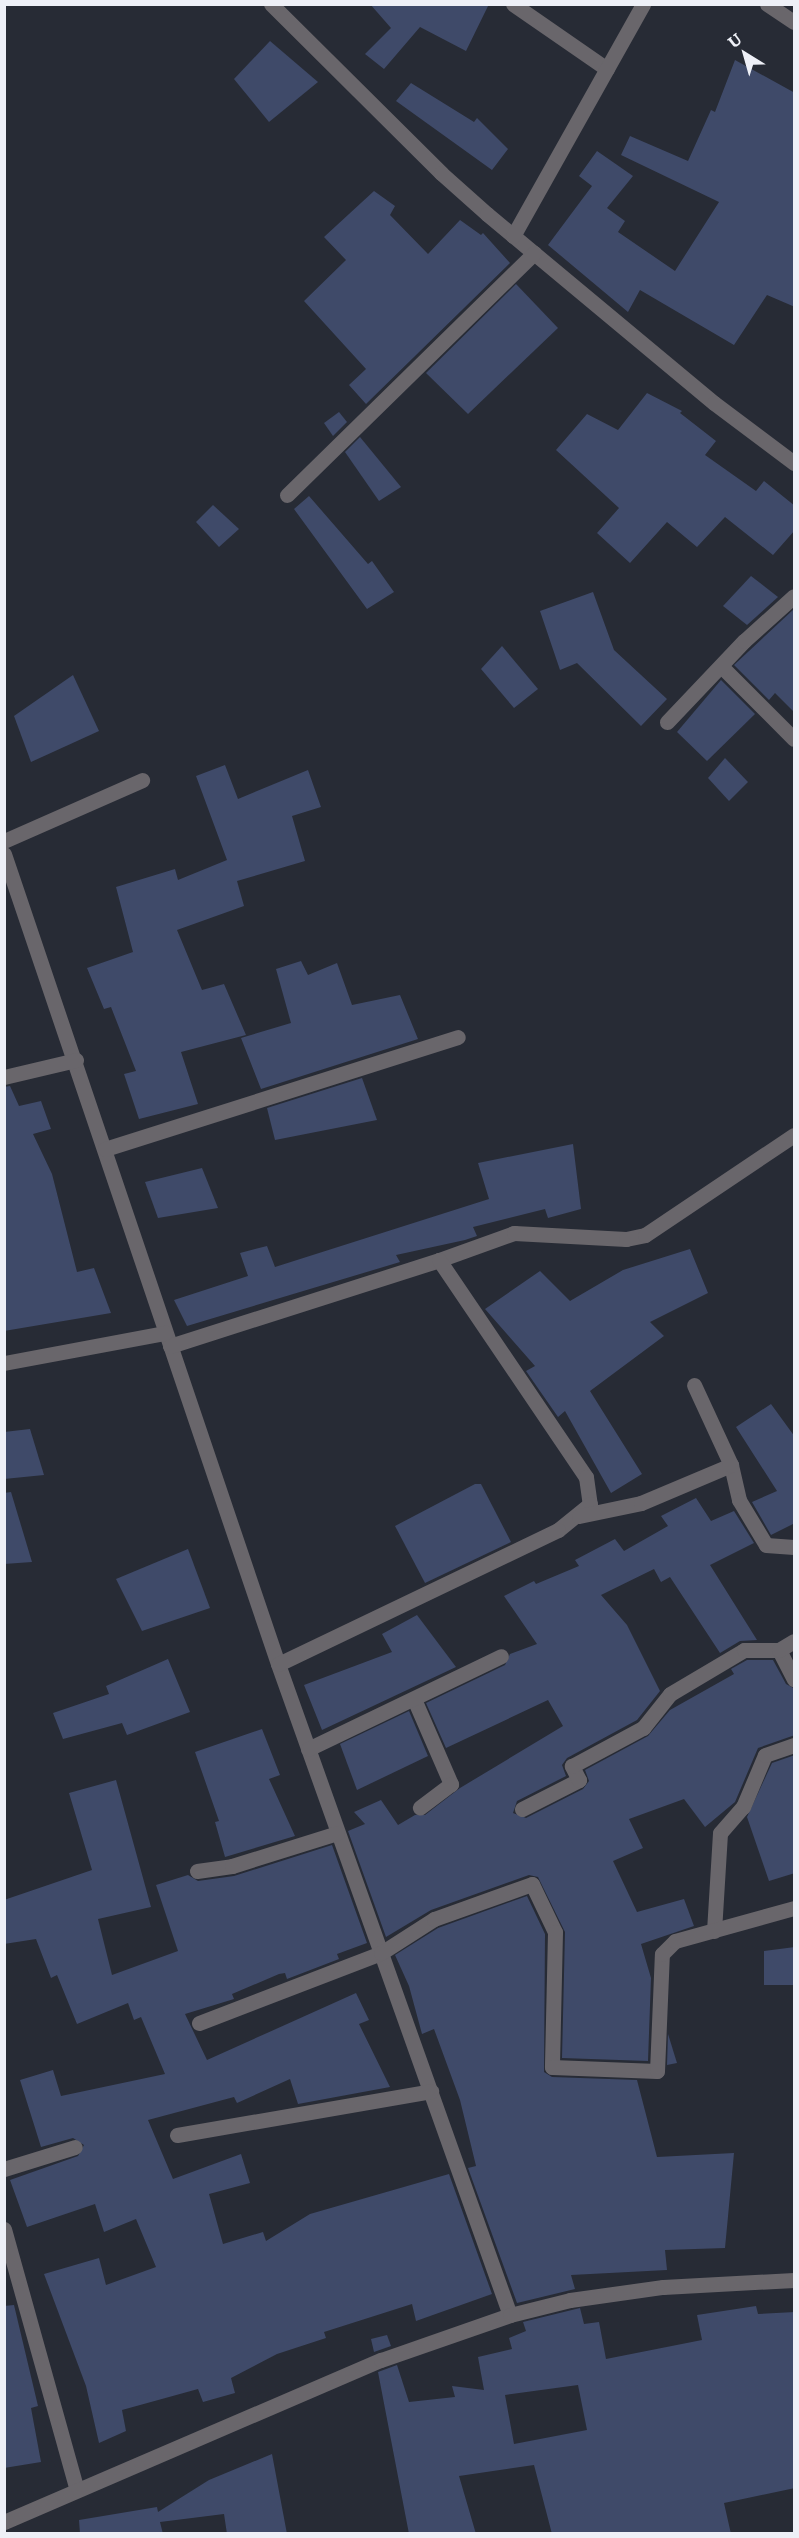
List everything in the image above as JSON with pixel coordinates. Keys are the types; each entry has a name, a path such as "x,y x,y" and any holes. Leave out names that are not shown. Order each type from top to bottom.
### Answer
{"street":[{"path":"271,4 441,173 714,403 795,463"},
{"path":"513,4 608,69"},
{"path":"513,236 643,4"},
{"path":"767,4 795,22"},
{"path":"287,495 534,253"},
{"path":"667,722 721,666 795,596"},
{"path":"721,666 795,739"},
{"path":"4,841 142,780"},
{"path":"4,854 76,1060 167,1340 278,1664 510,2315"},
{"path":"105,1149 458,1037"},
{"path":"4,1077 76,1060"},
{"path":"4,1363 167,1340 439,1260 514,1233 626,1239 645,1235 795,1135"},
{"path":"278,1664 524,1549 579,1516 590,1504 586,1477 439,1260"},
{"path":"694,1385 731,1465 739,1500 766,1545 795,1547"},
{"path":"579,1516 641,1503 731,1465"},
{"path":"522,1809 579,1780 572,1766 643,1728 670,1694 744,1650 779,1650 795,1641"},
{"path":"779,1650 795,1679"},
{"path":"308,1749 501,1656"},
{"path":"414,1699 450,1784 420,1807"},
{"path":"714,1931 720,1833 743,1808 765,1755 795,1745"},
{"path":"197,1871 232,1866 337,1833"},
{"path":"199,2024 381,1953 434,1920 532,1884 555,1932 552,2067 657,2072 662,1954 675,1941 795,1908"},
{"path":"177,2135 431,2091"},
{"path":"4,2169 75,2147"},
{"path":"4,2229 76,2490"},
{"path":"4,2522 381,2360 510,2315 570,2300 663,2287 795,2280"}],"building":[{"path":"370,4 489,4 466,51 420,27 384,69 365,54 391,28"},
{"path":"270,41 318,82 269,122 234,79"},
{"path":"735,60 795,93 795,307 767,295 734,345 640,290 628,312 548,245 592,186 579,176 597,151 633,176 607,208 625,221 618,232 675,271 719,202 621,155 630,136 688,161 711,110 715,112"},
{"path":"411,83 474,122 477,118 508,149 492,170 396,101"},
{"path":"374,191 395,206 390,215 428,254 460,220 481,235 483,233 510,263 366,404 349,385 366,369 304,301 346,260 324,237"},
{"path":"516,284 558,328 468,414 426,373"},
{"path":"647,393 682,411 680,413 716,441 705,455 756,491 764,481 795,506 795,530 773,555 725,517 697,547 667,522 630,563 597,533 619,508 556,450 587,414 618,430"},
{"path":"339,412 347,422 333,436 324,423"},
{"path":"360,437 401,487 379,501 345,452"},
{"path":"309,496 368,564 372,561 394,592 367,609 294,509"},
{"path":"213,505 239,529 219,547 196,522"},
{"path":"751,576 778,597 747,625 723,606"},
{"path":"593,592 614,650 667,699 641,726 577,663 560,670 540,611"},
{"path":"794,609 795,713 775,693 769,700 734,665"},
{"path":"502,646 538,689 514,708 481,669"},
{"path":"73,675 99,731 31,762 14,716"},
{"path":"721,680 755,714 707,761 677,732"},
{"path":"725,758 748,782 729,801 708,778"},
{"path":"225,765 238,799 308,770 321,807 292,816 305,861 237,881 244,906 177,930 202,990 224,984 246,1035 181,1052 198,1104 139,1119 124,1074 136,1071 111,1007 104,1009 87,968 133,952 116,887 175,869 178,880 227,860 196,776"},
{"path":"301,961 308,975 337,963 352,1005 400,995 418,1039 261,1089 241,1038 291,1023 276,969"},
{"path":"362,1078 377,1120 275,1140 267,1108"},
{"path":"10,1086 19,1106 41,1101 51,1129 33,1134 52,1174 77,1272 94,1268 111,1313 4,1331 4,1087"},
{"path":"573,1144 581,1209 548,1218 545,1209 473,1227 477,1236 396,1255 400,1262 187,1326 174,1300 248,1276 240,1253 267,1246 275,1267 489,1199 478,1163"},
{"path":"202,1168 218,1208 158,1218 145,1182"},
{"path":"690,1249 708,1293 650,1322 664,1336 590,1391 642,1474 611,1493 565,1411 558,1417 526,1371 535,1366 485,1309 540,1271 570,1301 623,1270"},
{"path":"771,1404 795,1437 795,1523 771,1535 752,1502 777,1491 736,1427"},
{"path":"30,1429 44,1475 4,1479 4,1432"},
{"path":"475,1484 481,1484 511,1542 425,1583 395,1526"},
{"path":"11,1492 32,1562 4,1564 4,1493"},
{"path":"696,1498 711,1521 734,1511 754,1543 710,1565 757,1640 740,1641 720,1653 670,1577 661,1582 654,1569 601,1595 627,1625 660,1691 637,1720 567,1758 562,1765 566,1776 517,1801 513,1813 526,1818 583,1789 589,1781 585,1770 648,1736 670,1710 734,1674 731,1669 747,1660 773,1660 786,1684 795,1689 795,1735 758,1748 735,1802 705,1827 684,1799 629,1819 643,1848 613,1861 637,1912 684,1899 694,1926 641,1944 651,1978 648,2061 562,2058 565,1932 538,1877 529,1875 431,1910 386,1937 348,1831 365,1824 354,1812 381,1800 398,1825 415,1815 425,1815 460,1788 563,1726 548,1700 446,1748 426,1703 505,1665 510,1654 537,1644 504,1596 534,1581 536,1584 579,1566 575,1560 615,1539 624,1551 668,1526 661,1516"},
{"path":"188,1549 210,1608 142,1631 116,1579"},
{"path":"417,1615 456,1667 322,1730 304,1685 392,1652 382,1634"},
{"path":"168,1659 190,1712 127,1735 122,1723 63,1739 53,1713 109,1694 106,1686"},
{"path":"409,1711 428,1756 357,1790 340,1744"},
{"path":"262,1729 280,1775 269,1779 295,1836 225,1857 215,1822 219,1821 195,1752"},
{"path":"795,1755 795,1873 769,1881 747,1817 772,1763"},
{"path":"116,1780 151,1907 98,1919 112,1975 178,1951 156,1885 188,1875 198,1881 234,1876 332,1845 367,1943 337,1954 339,1959 287,1979 285,1973 279,1974 232,1994 234,1999 185,2014 207,2060 356,1993 369,2020 359,2024 390,2087 298,2104 290,2079 237,2103 234,2097 148,2120 173,2179 241,2154 250,2183 209,2194 223,2244 263,2232 266,2241 310,2214 449,2174 492,2294 416,2321 412,2304 324,2332 326,2338 277,2354 231,2378 235,2393 203,2402 198,2389 122,2410 126,2431 99,2443 86,2386 44,2274 99,2258 106,2285 156,2267 136,2219 104,2232 95,2204 27,2227 10,2180 78,2156 84,2145 73,2138 41,2147 20,2080 53,2070 61,2096 165,2074 141,2017 134,2020 128,2003 77,2024 57,1975 51,1978 36,1939 4,1944 4,1900 92,1870 69,1793"},
{"path":"527,1896 545,1934 544,2072 552,2077 637,2080 657,2157 734,2153 725,2248 665,2250 667,2270 571,2275 575,2289 517,2303 468,2168 476,2166 460,2100 434,2029 422,2034 409,1986 395,1955 438,1928"},
{"path":"795,1947 795,1985 764,1985 764,1951"},
{"path":"668,2034 677,2063 667,2065"},
{"path":"14,2305 38,2406 31,2408 41,2462 4,2468 4,2306"},
{"path":"756,2306 758,2314 795,2312 795,2488 724,2503 731,2534 552,2534 534,2465 459,2476 476,2534 409,2534 378,2372 397,2365 409,2402 455,2397 452,2386 484,2390 478,2357 512,2349 509,2338 526,2331 523,2322 580,2308 584,2324 599,2322 606,2359 702,2340 697,2315","holes":["578,2385 587,2430 514,2444 505,2395"]},
{"path":"387,2335 391,2346 374,2352 371,2339"},
{"path":"272,2454 287,2534 227,2534 224,2514 160,2522 163,2534 80,2534 79,2520 157,2507 158,2512 209,2480"}]}
